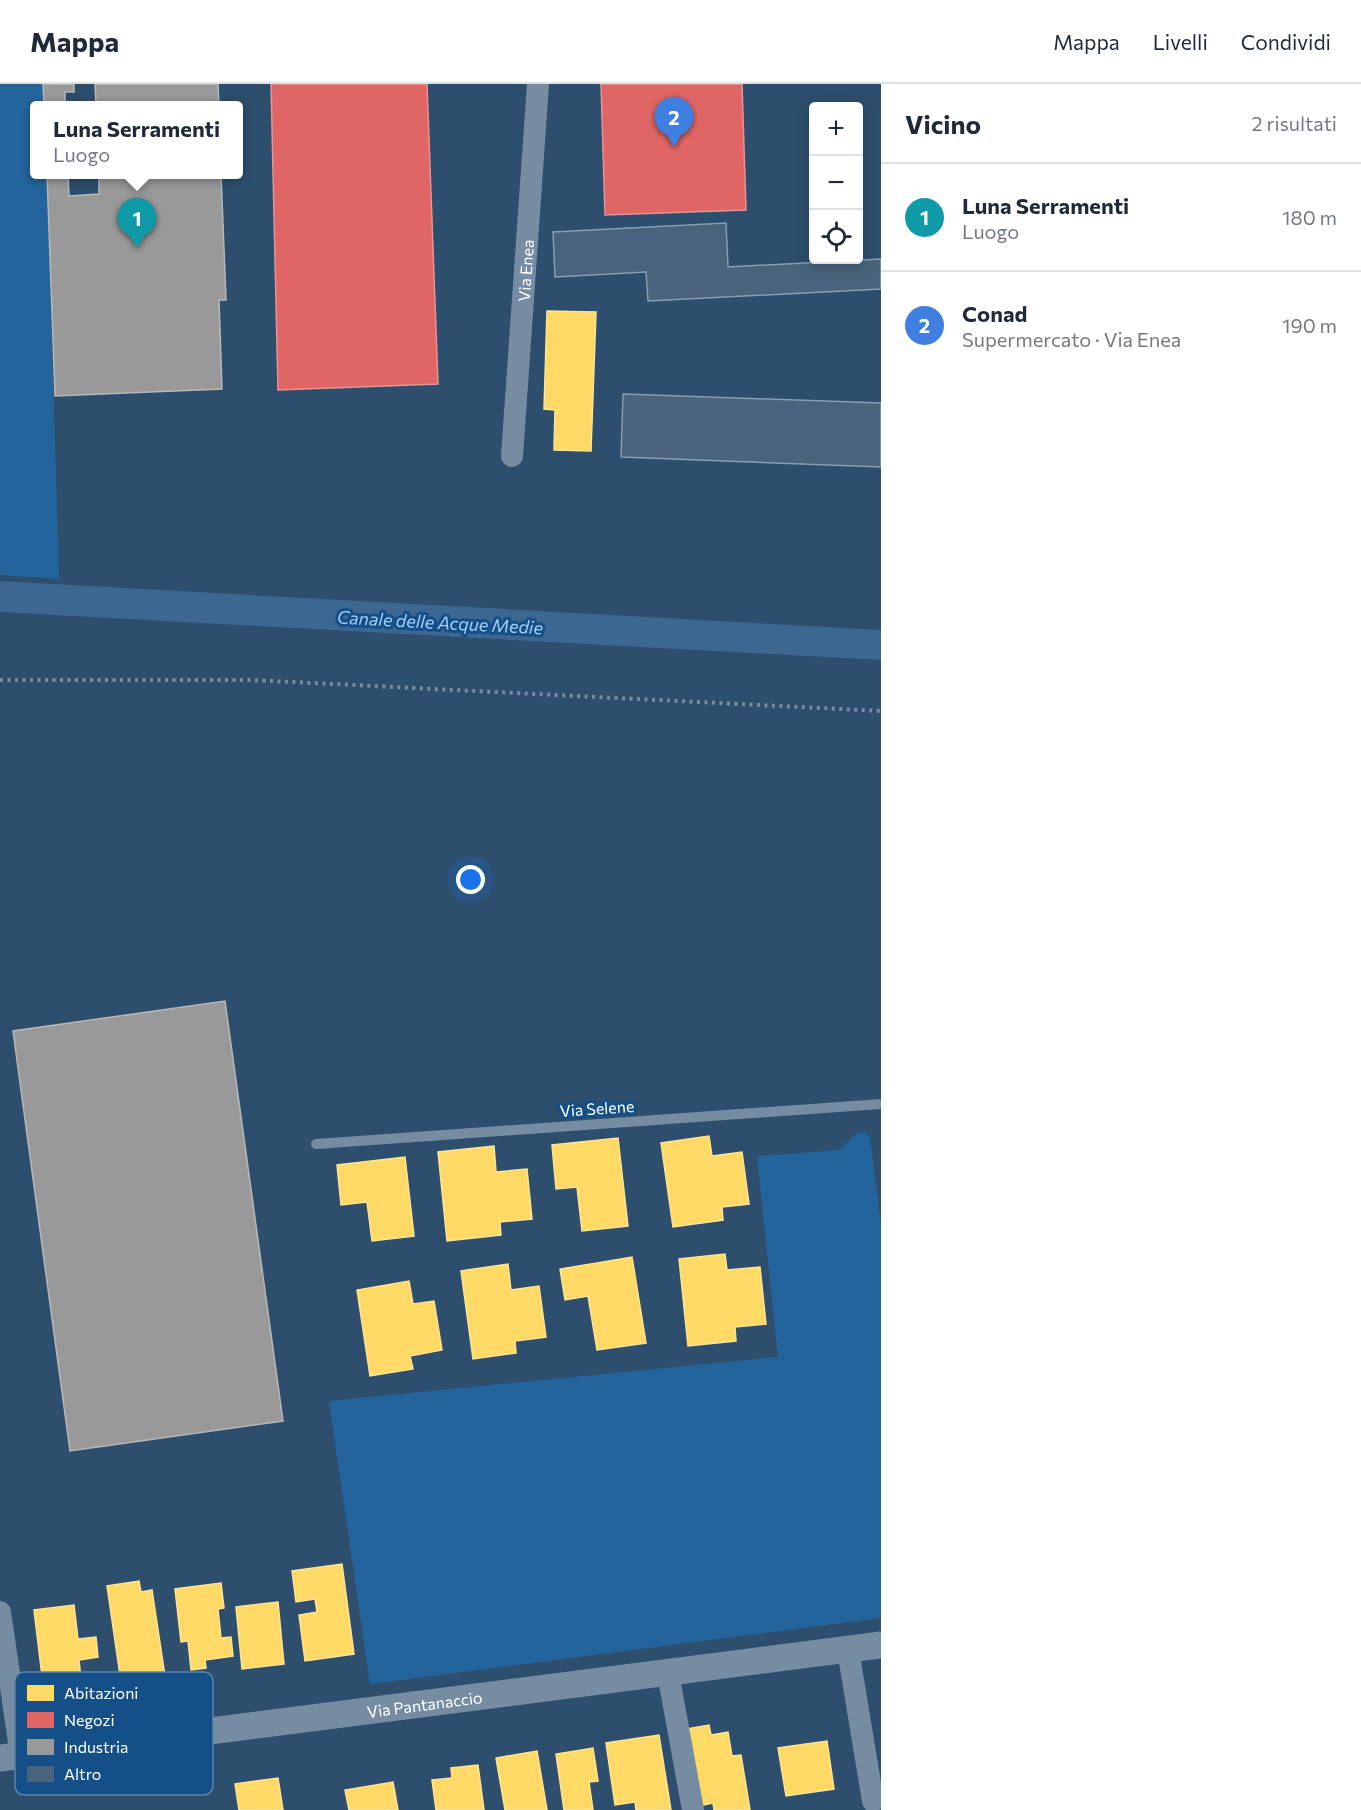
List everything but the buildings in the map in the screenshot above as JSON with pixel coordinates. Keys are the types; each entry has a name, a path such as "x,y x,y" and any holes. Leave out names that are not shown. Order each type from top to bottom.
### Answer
{"street":[{"name":"Via Enea","path":"512,456 538,84"},
{"path":"0,1612 11,1757"},
{"name":"Via Pantanaccio","path":"213,1731 881,1645"},
{"path":"848,1650 873,1801"},
{"path":"668,1673 693,1810"}],"lane":[{"name":"Via Selene","path":"315,1144 881,1104"}],"path":[{"path":"0,680 252,680 881,711"}],"shaded area":[{"path":"0,84 43,84 44,101 30,101 30,179 47,179 59,579 0,575"},
{"path":"865,1132 870,1137 881,1224 881,1618 370,1684 329,1401 778,1357 757,1156 839,1150 857,1133"}],"water":[{"name":"Canale delle Acque Medie","path":"0,581 881,630 881,660 0,612"}],"place":[{"name":"Conad","path":"674,147"},
{"name":"Luna Serramenti","path":"137,248"}]}
